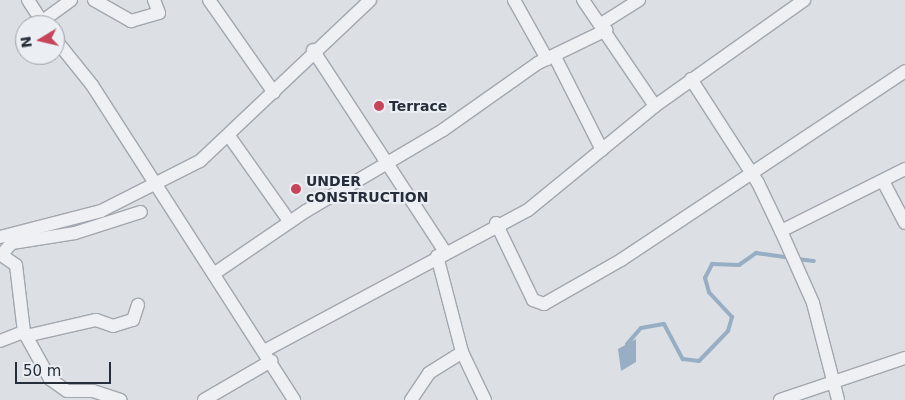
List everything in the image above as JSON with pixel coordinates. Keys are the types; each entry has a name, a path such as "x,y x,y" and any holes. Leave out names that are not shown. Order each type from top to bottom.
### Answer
{"street":[{"path":"28,0 37,15"},
{"path":"52,15 71,0"},
{"path":"94,0 131,21 159,13 154,0"},
{"path":"209,0 274,93"},
{"path":"0,236 101,211 155,186 200,160 229,136 274,93 313,50 370,0"},
{"path":"514,0 551,58 602,150"},
{"path":"584,0 604,27 655,106"},
{"path":"215,273 290,222 388,165 551,58 604,27 639,0"},
{"path":"204,400 268,356 441,254 496,223 528,210 655,106 804,0"},
{"path":"313,50 388,165 441,254 462,352 485,400"},
{"path":"65,51 92,85 155,186 215,273 294,400"},
{"path":"496,223 532,300 544,304 621,260 748,172 905,70"},
{"path":"691,79 748,172 781,231 813,303 838,400"},
{"path":"229,136 290,222"},
{"path":"781,231 884,183 905,169"},
{"path":"884,183 905,223"},
{"path":"121,400 93,391 68,396 50,378 25,334 16,264 1,254 12,243 75,232 141,212"},
{"path":"0,341 96,320 113,326 133,320 138,304"},
{"path":"411,400 425,378 462,352"},
{"path":"780,400 905,358"}],"water":[{"path":"636,339 636,362 621,371 618,349"}],"waterway":[{"path":"627,344 641,328 664,324 683,359 699,361 728,331 732,317 709,292 705,278 712,264 739,265 756,253 790,258"},
{"path":"797,259 814,261"}],"place":[{"name":"Terrace","path":"379,106"},
{"name":"UNDER cONSTRUCTION","path":"296,189"}]}
